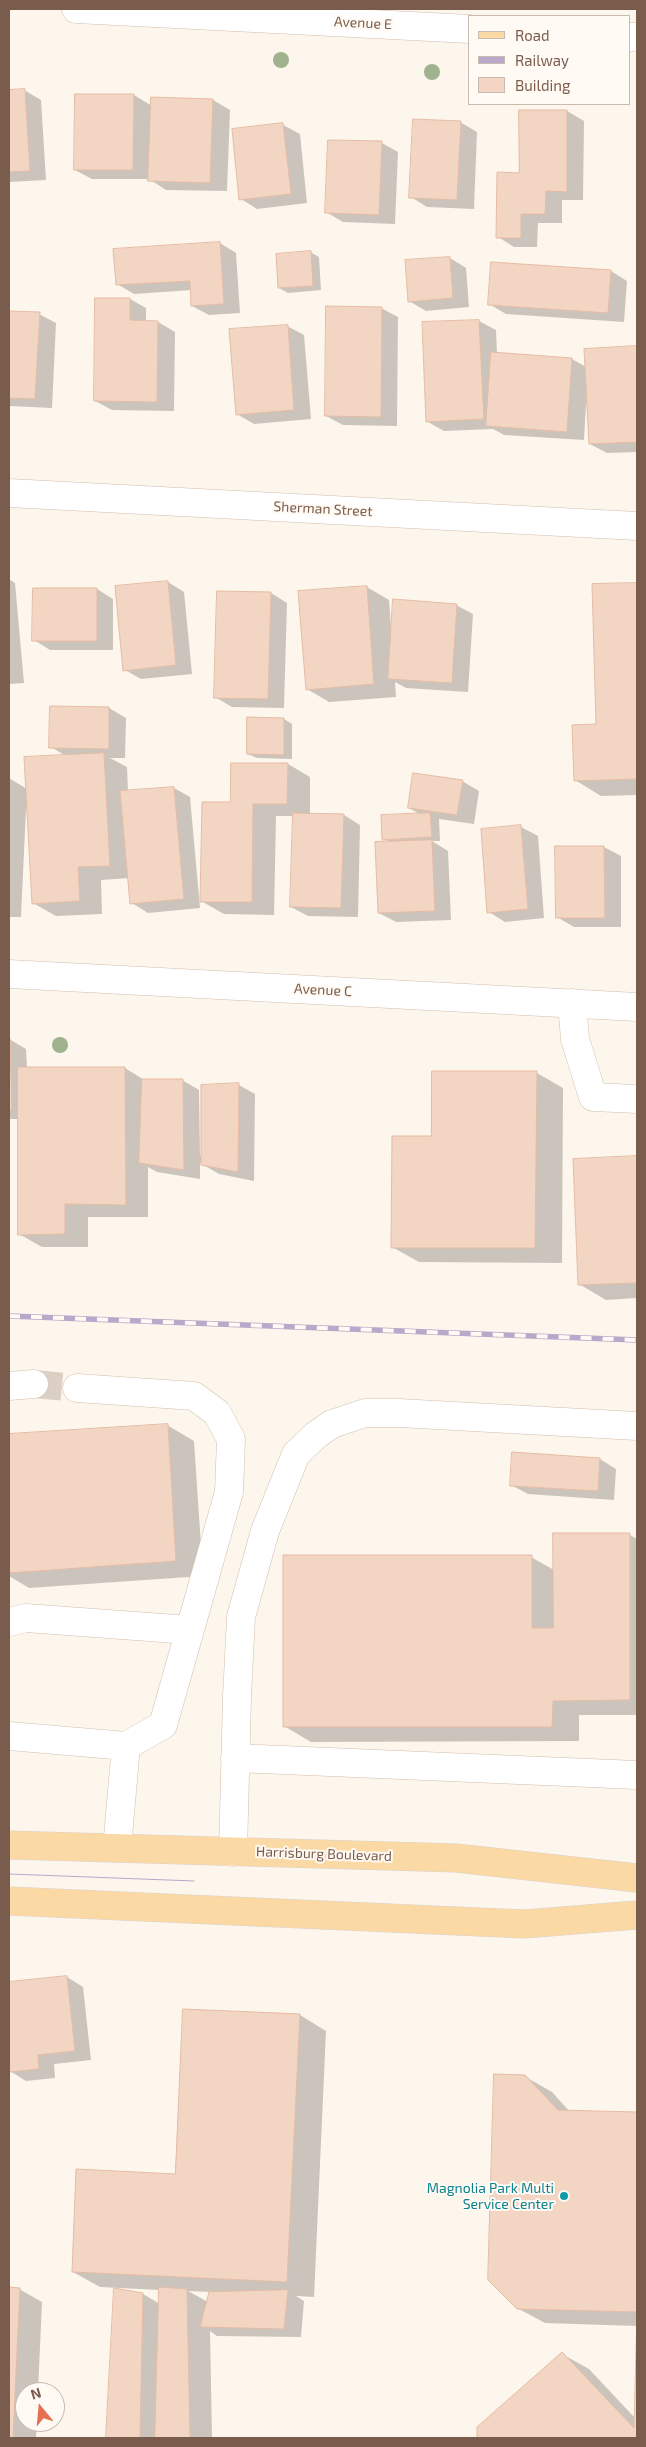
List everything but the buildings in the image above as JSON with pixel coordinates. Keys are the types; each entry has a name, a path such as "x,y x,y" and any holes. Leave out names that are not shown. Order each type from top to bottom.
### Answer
{"main road":[{"name":"Harrisburg Boulevard","path":"9,1845 456,1858 637,1878"},
{"path":"9,1901 524,1924 637,1915"}],"street":[{"name":"Avenue E","path":"76,9 468,28"},
{"name":"Sherman Street","path":"9,493 637,526"},
{"name":"Avenue C","path":"9,974 637,1007"},
{"path":"572,1003 575,1039 593,1097 637,1099"},
{"path":"9,1736 126,1746 162,1725 229,1492 231,1439 217,1413 194,1396 77,1388"},
{"path":"233,1852 241,1617 266,1531 296,1454 316,1435 332,1424 364,1413 399,1413 637,1426"},
{"path":"9,1622 26,1618 190,1630"},
{"path":"117,1848 126,1746"},
{"path":"235,1758 637,1776"}],"tunnel":[{"path":"34,1384 77,1388"}],"tram line":[{"path":"9,1874 194,1881"}],"railway":[{"path":"9,1316 637,1340"}],"place":[{"name":"Magnolia Park Multi Service Center","path":"564,2196"}]}
